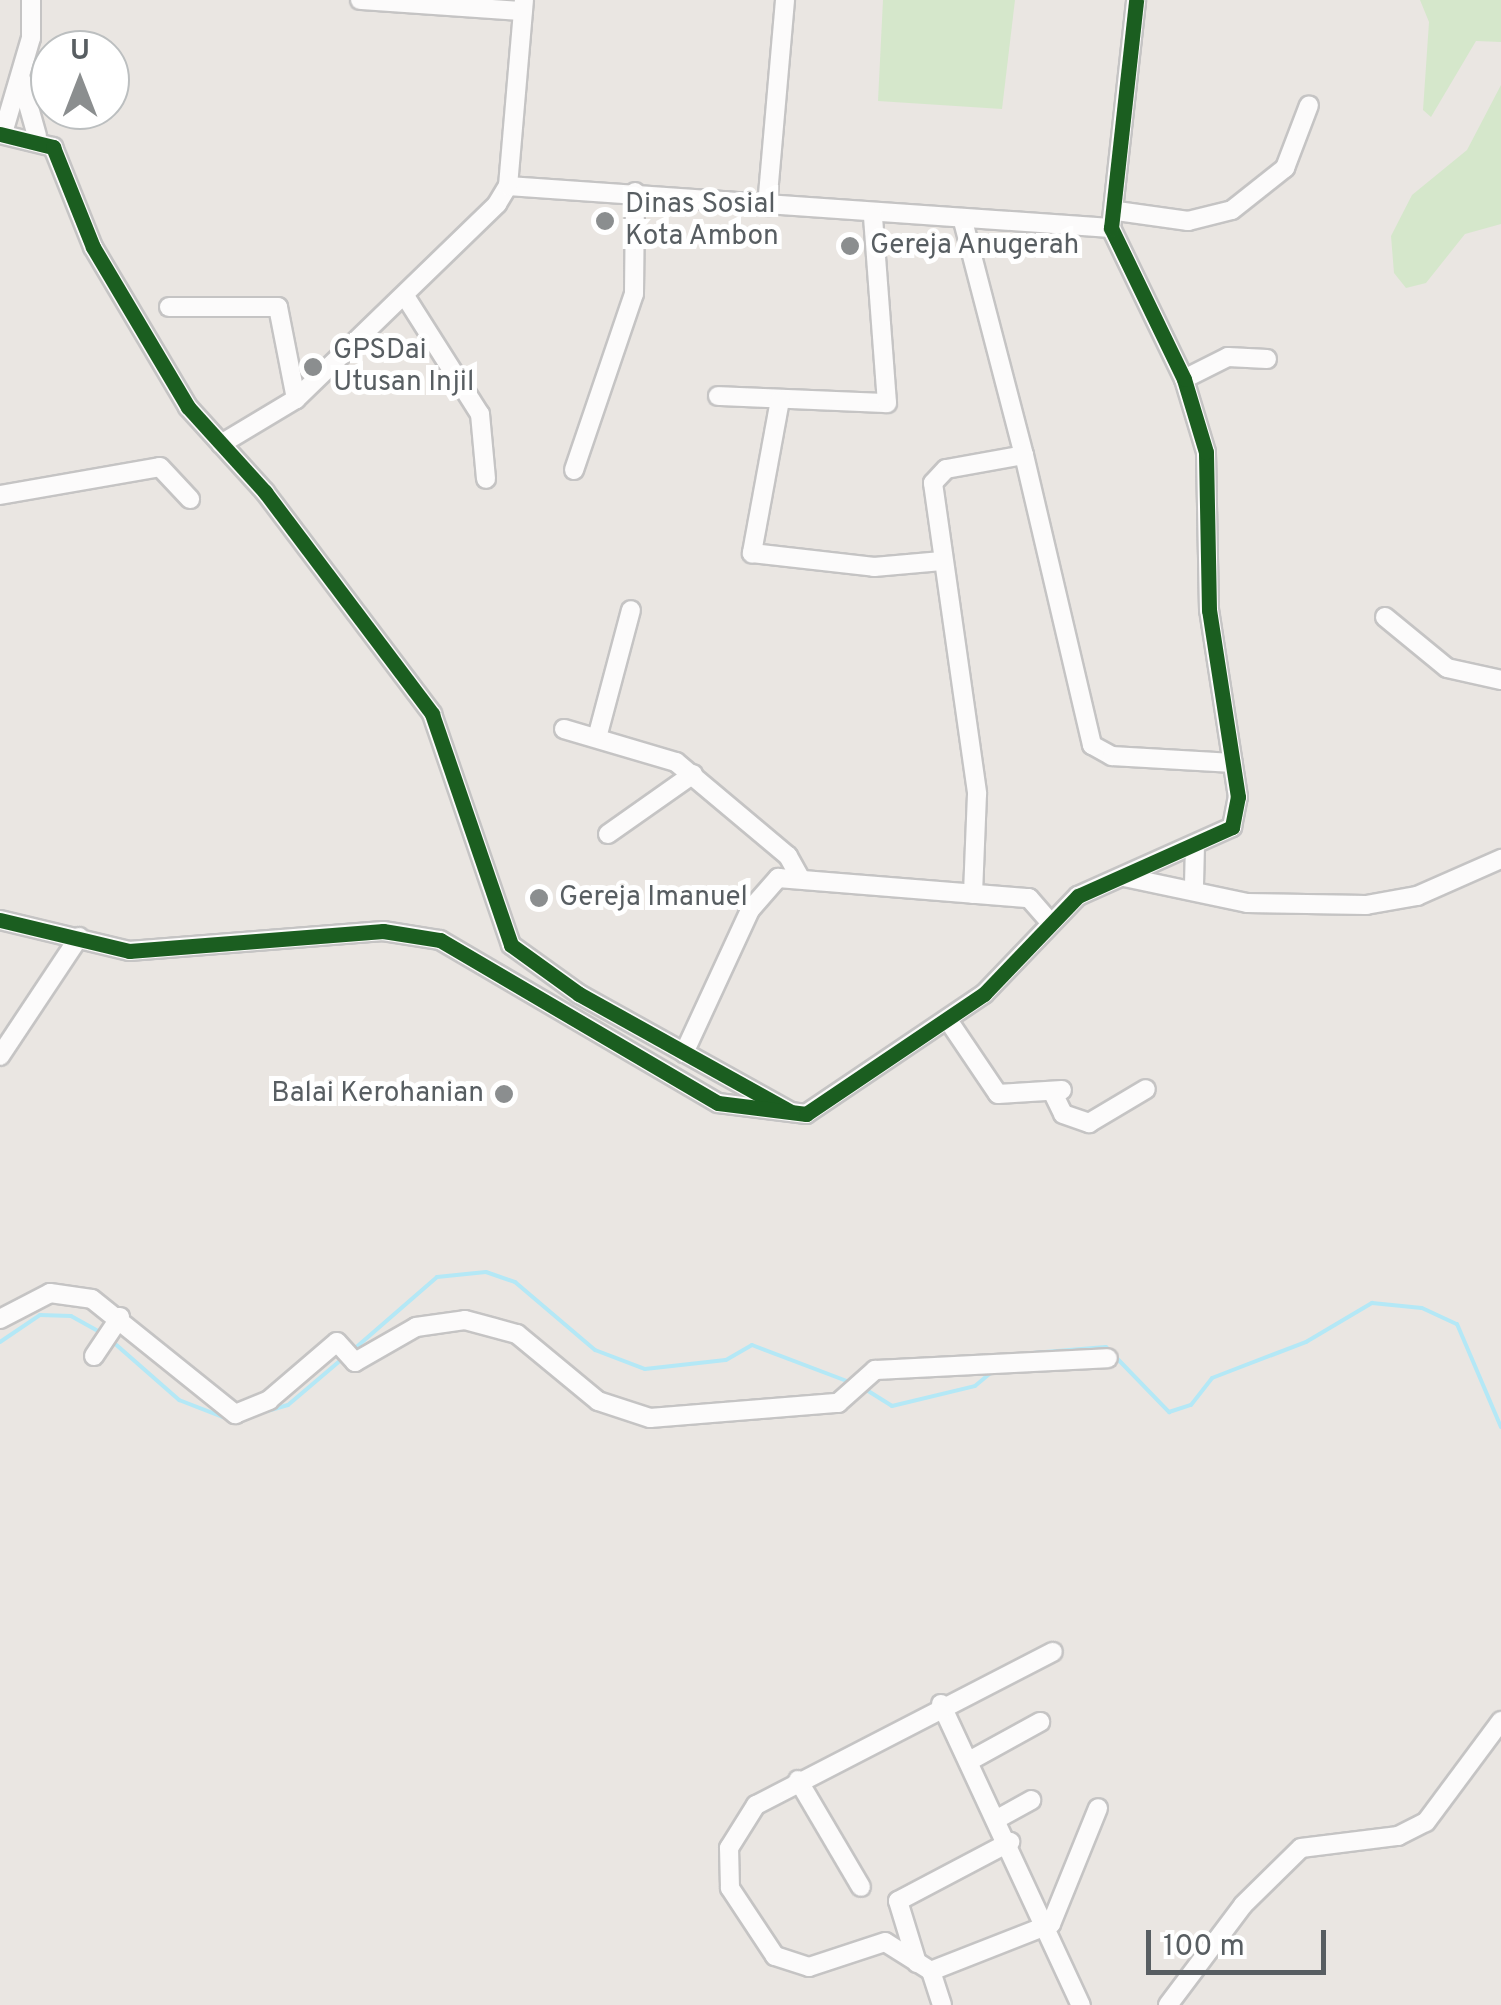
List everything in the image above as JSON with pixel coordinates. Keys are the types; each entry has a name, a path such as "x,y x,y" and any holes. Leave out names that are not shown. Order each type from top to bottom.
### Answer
{"street":[{"path":"31,0 20,79 2,133 37,136"},
{"path":"220,444 296,399 405,296 508,186 523,6 360,0"},
{"path":"767,206 785,0"},
{"path":"0,920 153,951 383,931 440,940 718,1103 792,1114 833,1104 948,1020 1048,920 1119,877 1232,827 1233,763 1209,610 1206,452 1184,380 1114,219 1136,0"},
{"path":"20,79 37,136 60,157 93,248 188,407 432,714 511,945 684,1053 792,1114"},
{"path":"508,186 635,192 962,221 1188,221 1232,210 1285,168 1308,105"},
{"path":"574,470 634,294 635,192"},
{"path":"718,396 873,408 889,399 873,215"},
{"path":"962,221 1024,455 1092,746 1112,756 1233,763"},
{"path":"405,296 480,414 486,480"},
{"path":"169,307 278,307 296,399"},
{"path":"1184,380 1228,357 1267,359"},
{"path":"780,400 752,553 874,567 942,561"},
{"path":"972,894 977,794 942,561 936,475 1024,455"},
{"path":"0,495 160,467 190,499"},
{"path":"598,734 632,610"},
{"path":"1385,617 1447,668 1501,680"},
{"path":"564,729 650,748 694,774 788,856 800,878"},
{"path":"608,834 694,774"},
{"path":"1194,885 1195,845"},
{"path":"1119,877 1194,885 1247,903 1381,904 1501,859"},
{"path":"684,1053 756,900 774,880 800,878 1036,900 1048,920"},
{"path":"0,1056 79,936"},
{"path":"948,1020 998,1094 1057,1090 1063,1114 1090,1123 1146,1088"},
{"path":"0,1319 50,1293 92,1299 120,1317 229,1414 268,1400 338,1342 354,1362 416,1327 481,1321 528,1342 598,1401 638,1416 790,1409 852,1393 866,1375 1008,1361 1108,1358"},
{"path":"101,1345 120,1317"},
{"path":"1053,1652 941,1704 756,1804 729,1848 728,1878 775,1956 795,1966 880,1942 924,1967 1051,1924 1098,1808"},
{"path":"941,1704 1051,1924 1080,2005"},
{"path":"1168,2005 1243,1905 1301,1848 1398,1836 1426,1822 1501,1721"},
{"path":"971,1760 1040,1722"},
{"path":"798,1780 861,1886"},
{"path":"999,1818 1031,1800"},
{"path":"942,2005 898,1901 1010,1842"}],"green space":[{"path":"883,0 1015,0 1002,109 878,101"},
{"path":"1420,0 1501,0 1501,42 1476,41 1431,117 1423,110 1429,22"},
{"path":"1501,85 1501,224 1465,234 1426,283 1406,288 1394,273 1391,236 1412,195 1467,150"}],"waterway":[{"path":"353,1350 437,1277 486,1272 515,1282 595,1350 645,1369 726,1360 752,1345 852,1383"},
{"path":"1033,1353 1106,1347 1169,1412 1191,1405 1212,1378 1306,1342 1372,1303 1422,1308 1457,1324 1501,1427"},
{"path":"0,1342 40,1315 71,1316 102,1333"},
{"path":"113,1342 179,1400 228,1419"},
{"path":"237,1420 288,1405 342,1359"},
{"path":"865,1389 892,1406 975,1386 993,1371"}],"cycle path":[{"path":"0,920 129,951 383,931 440,940 718,1103 806,1114 984,994 1078,896 1232,827 1238,797 1209,610 1206,452 1184,379 1111,228 1136,0"},
{"path":"0,134 53,147 93,247 188,407 265,492 432,714 511,945 579,994 789,1111"}],"place":[{"name":"Dinas Sosial Kota Ambon","path":"605,221"},
{"name":"Gereja Anugerah","path":"850,246"},
{"name":"GPSDai Utusan Injil","path":"313,367"},
{"name":"Gereja Imanuel","path":"539,898"},
{"name":"Balai Kerohanian","path":"504,1094"}]}
